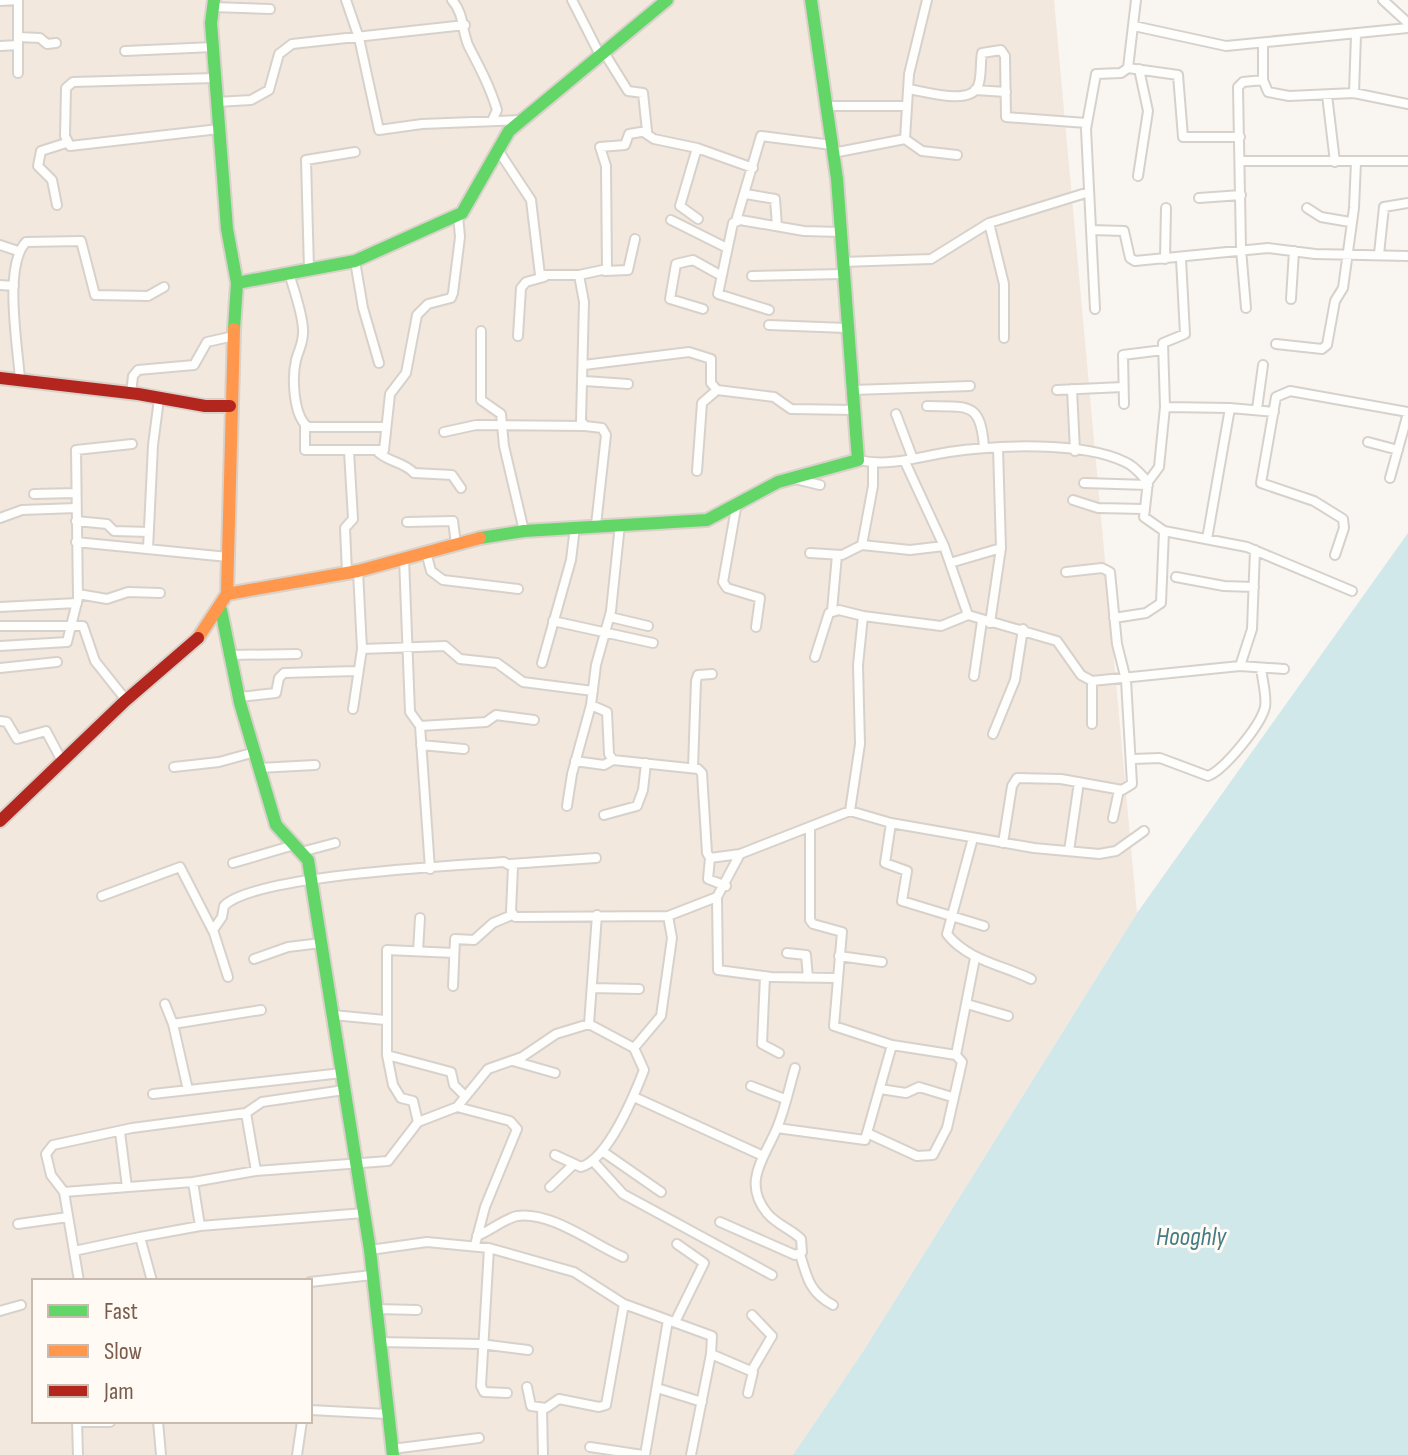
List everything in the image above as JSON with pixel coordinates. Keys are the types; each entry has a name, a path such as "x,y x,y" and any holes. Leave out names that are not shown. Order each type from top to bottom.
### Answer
{"street":[{"path":"0,1 18,0 18,73"},
{"path":"346,0 353,29 359,38 379,130 520,120"},
{"path":"452,0 461,11 467,41 484,72 497,110 492,121"},
{"path":"572,0 603,56 628,91 643,93 645,133"},
{"path":"237,283 355,261 462,213 498,150 520,120 603,56 667,0"},
{"path":"811,0 832,149 858,460"},
{"path":"905,139 908,89 927,0"},
{"path":"1128,68 1136,0"},
{"path":"1383,0 1408,26 1408,37"},
{"path":"0,821 126,700 200,635 221,610 227,594 230,406 237,283 227,229 213,47 214,4 270,9"},
{"path":"217,102 251,100 269,90 279,54 292,44 465,25"},
{"path":"1134,26 1215,46 1356,35 1408,26"},
{"path":"1354,93 1356,35"},
{"path":"0,46 40,38 47,44 56,43"},
{"path":"1263,43 1263,80 1268,92 1354,93 1408,104"},
{"path":"125,51 213,47"},
{"path":"975,90 982,53 1001,50 1005,56 1004,113 1008,118 1086,123"},
{"path":"1095,309 1086,123 1096,74 1121,73 1128,68 1178,75 1183,137 1240,137"},
{"path":"1138,176 1148,111 1139,69"},
{"path":"66,143 66,88 73,82 215,78"},
{"path":"1246,308 1241,249 1239,85 1263,80"},
{"path":"908,89 956,96 975,90 1006,92"},
{"path":"1327,95 1335,162"},
{"path":"825,106 907,106"},
{"path":"57,205 52,180 38,166 41,151 66,143 70,146 219,129"},
{"path":"605,271 609,266 606,166 600,147 625,145 629,134 645,133 654,139 697,148 753,168"},
{"path":"769,310 721,296 720,275 760,138 765,134 832,149 905,139 922,151 957,155"},
{"path":"697,148 680,206 698,219"},
{"path":"498,150 531,200 538,271 544,277"},
{"path":"309,269 306,160 355,152"},
{"path":"1241,161 1408,161"},
{"path":"1276,344 1322,349 1327,345 1335,301 1343,288 1355,197 1356,162"},
{"path":"752,276 931,259 989,223 1089,192"},
{"path":"746,194 775,199 777,226"},
{"path":"1199,198 1241,195"},
{"path":"1379,254 1384,207 1408,203"},
{"path":"1165,259 1166,208"},
{"path":"1307,208 1321,217 1350,222"},
{"path":"379,453 386,446 390,394 406,373 419,310 451,298 453,293 460,237 458,215"},
{"path":"671,220 727,248"},
{"path":"736,221 840,232"},
{"path":"989,223 1004,284 1004,338"},
{"path":"1091,230 1124,231 1133,261 1181,259 1241,249 1408,256"},
{"path":"20,380 14,286 18,251 33,240 76,238 84,245 95,295 148,296 164,287"},
{"path":"518,336 521,288 526,282 544,277 628,270 635,239"},
{"path":"0,245 18,251"},
{"path":"1291,299 1294,251"},
{"path":"1181,259 1185,334 1182,338 1165,340 1165,407 1159,467 1148,484 1144,509 1146,521 1164,531 1255,550 1352,591"},
{"path":"703,309 670,299 676,264 693,260 720,275"},
{"path":"355,261 363,308 379,363"},
{"path":"289,273 303,325 304,345 296,358 295,392 305,426 305,450 379,453 393,462 407,465 414,473 452,475 461,488"},
{"path":"579,275 584,302 585,381 581,421 585,426"},
{"path":"0,285 14,286"},
{"path":"769,325 846,328"},
{"path":"481,331 481,400 487,407 498,410 524,531"},
{"path":"131,393 133,376 138,370 194,365 207,342 234,336"},
{"path":"1124,404 1123,355 1163,350"},
{"path":"584,365 689,352 706,354 711,359 711,383 717,390 774,397 791,409 854,410"},
{"path":"1257,409 1263,365"},
{"path":"0,378 131,393 205,406 230,406"},
{"path":"585,381 628,384"},
{"path":"853,390 970,386"},
{"path":"1057,390 1123,387"},
{"path":"1072,389 1075,451"},
{"path":"697,471 702,403 717,390"},
{"path":"1335,555 1344,528 1343,519 1314,501 1261,483 1278,394 1290,391 1408,413 1390,478"},
{"path":"148,549 159,399"},
{"path":"927,406 964,407 975,411 982,422 984,448"},
{"path":"1165,407 1274,412"},
{"path":"1207,539 1230,408"},
{"path":"896,414 909,460 968,615"},
{"path":"444,432 476,425 602,428 606,435 596,525"},
{"path":"305,426 386,427"},
{"path":"1368,442 1398,450"},
{"path":"0,646 63,645 67,642 74,623 77,599 76,450 132,444"},
{"path":"227,594 353,572 456,544 524,531 707,520 791,478 858,460 873,464 984,448 1075,451 1122,460 1148,484"},
{"path":"974,676 1001,548 998,448"},
{"path":"349,451 353,519 345,528 362,649 356,671 353,709"},
{"path":"862,545 873,486 873,464"},
{"path":"791,478 820,485"},
{"path":"1084,483 1148,484"},
{"path":"34,494 75,493"},
{"path":"1073,500 1098,508 1144,509"},
{"path":"0,518 22,510 76,508"},
{"path":"736,508 723,582 727,588 760,598 756,627"},
{"path":"76,521 107,524 112,530 149,532"},
{"path":"407,522 453,521 456,544"},
{"path":"567,806 610,617 620,523"},
{"path":"542,663 571,560 575,527"},
{"path":"1114,618 1146,613 1161,603 1164,531"},
{"path":"76,542 228,557"},
{"path":"810,553 850,553 862,545 910,550 944,546"},
{"path":"950,563 1001,548"},
{"path":"1240,666 1252,629 1255,550"},
{"path":"426,552 431,571 443,580 518,589"},
{"path":"832,611 837,555"},
{"path":"404,558 410,712 420,726 430,869"},
{"path":"1003,843 1015,779 1043,777 1119,790 1131,787 1133,759 1126,680 1108,570 1066,572"},
{"path":"1176,577 1254,587"},
{"path":"0,607 107,599 128,592 160,593"},
{"path":"221,610 239,697 276,825 308,860 370,1250 392,1452 479,1438"},
{"path":"815,657 825,616 832,611 946,626 968,615 1023,629 1057,641 1081,675 1092,681 1126,680 1240,666 1284,669"},
{"path":"850,811 860,744 858,665 863,616"},
{"path":"610,617 648,626"},
{"path":"553,621 653,643"},
{"path":"0,626 74,623 86,630 95,661 126,700"},
{"path":"993,734 1015,680 1023,629"},
{"path":"362,649 445,646 460,659 497,663 523,682 593,691"},
{"path":"230,655 297,654"},
{"path":"0,668 57,662"},
{"path":"1133,759 1160,758 1208,776 1217,772 1253,731 1263,710 1261,668"},
{"path":"239,697 276,693 279,678 284,673 356,671"},
{"path":"693,768 696,681 698,675 712,674"},
{"path":"1092,681 1092,724"},
{"path":"591,705 607,712 609,754 613,760"},
{"path":"420,726 486,722 496,715 534,720"},
{"path":"0,721 7,722 17,739 46,731 62,761"},
{"path":"421,745 464,749"},
{"path":"174,767 219,762 255,752"},
{"path":"575,761 604,765 613,760 646,763 693,768 702,773 704,843 710,858 708,879 726,886"},
{"path":"604,815 637,806 643,790 646,763"},
{"path":"259,768 315,765"},
{"path":"1069,851 1079,782"},
{"path":"1113,818 1119,790"},
{"path":"710,858 740,854 850,811 891,823 973,838 1108,854 1144,831"},
{"path":"891,823 885,863 907,871 902,901 951,913 984,926"},
{"path":"810,829 810,920 813,924 841,929 834,1026 892,1045 956,1055 962,1062 947,1128 933,1155 917,1156 867,1133"},
{"path":"973,838 947,934 975,958 1031,979"},
{"path":"233,863 335,843"},
{"path":"453,986 454,953 458,938 474,940 493,923 512,915 668,916 717,897 726,886 740,854"},
{"path":"213,932 228,902 311,879 596,858"},
{"path":"510,864 512,915"},
{"path":"102,896 180,867 213,932 228,977"},
{"path":"717,897 718,970 765,976 836,978"},
{"path":"589,1024 597,915"},
{"path":"634,1048 661,1016 672,938 668,916"},
{"path":"418,951 420,918"},
{"path":"254,959 288,947 321,943"},
{"path":"418,1122 413,1101 401,1098 393,1085 387,1055 387,950 454,953"},
{"path":"787,953 806,955 808,978"},
{"path":"839,956 882,962"},
{"path":"956,1055 975,958"},
{"path":"765,976 762,1044 779,1053"},
{"path":"592,988 639,989"},
{"path":"165,1004 173,1024 188,1090"},
{"path":"967,1004 1008,1016"},
{"path":"173,1024 261,1010"},
{"path":"333,1015 385,1020"},
{"path":"457,1107 488,1069 512,1060 556,1034 589,1024 634,1048 644,1070 634,1097 602,1151 593,1161 581,1167 555,1155"},
{"path":"777,1128 862,1141 892,1045"},
{"path":"387,1055 451,1072 454,1085 464,1095"},
{"path":"512,1060 555,1073"},
{"path":"795,1068 777,1128 761,1155 754,1182 755,1192 768,1215 800,1237 800,1254 808,1283 817,1296 833,1305"},
{"path":"153,1094 342,1073"},
{"path":"751,1086 785,1099"},
{"path":"880,1089 906,1093 919,1087 952,1097"},
{"path":"79,1279 64,1192 51,1175 46,1154 48,1148 120,1132 246,1113 262,1102 344,1090"},
{"path":"634,1097 761,1155"},
{"path":"64,1192 193,1182 256,1171 392,1159 418,1122 457,1107 510,1121 517,1129 485,1207 476,1241"},
{"path":"246,1113 256,1171"},
{"path":"120,1132 127,1187"},
{"path":"602,1151 661,1192"},
{"path":"593,1161 623,1194 772,1275"},
{"path":"550,1187 573,1165"},
{"path":"193,1182 200,1226"},
{"path":"74,1251 200,1226 364,1213"},
{"path":"476,1241 512,1218 526,1216 573,1229 592,1244 623,1257"},
{"path":"18,1224 68,1217"},
{"path":"720,1222 795,1255 800,1254"},
{"path":"140,1237 151,1279"},
{"path":"370,1250 427,1242 476,1241 489,1248 574,1272 624,1304 712,1336 691,1455"},
{"path":"590,1447 644,1455 671,1321 704,1263 677,1244"},
{"path":"489,1248 481,1344 481,1388 484,1392 507,1393"},
{"path":"312,1282 372,1275"},
{"path":"527,1387 529,1404 542,1408 552,1406 558,1399 599,1407 606,1405 624,1304"},
{"path":"0,1311 21,1305"},
{"path":"376,1309 417,1310"},
{"path":"748,1393 752,1370 772,1336 752,1315"},
{"path":"379,1342 481,1344 528,1350"},
{"path":"711,1354 752,1370"},
{"path":"657,1388 702,1402"},
{"path":"542,1408 543,1455"},
{"path":"312,1410 387,1414"},
{"path":"77,1423 78,1455"},
{"path":"158,1423 161,1455"},
{"path":"297,1455 302,1423"}],"shaded area":[{"path":"0,0 1054,0 1137,913 864,1350 793,1455 0,1455"}],"water":[{"name":"Hooghly","path":"1408,533 1408,1455 793,1455 864,1350 1137,913"}],"traffic: fast":[{"path":"214,0 211,23 227,229 237,283"},
{"path":"234,329 237,283 355,261 462,213 509,131 667,0"},
{"path":"480,538 524,531 707,520 778,482 858,460 837,179 811,0"},
{"path":"221,610 240,703 276,825 308,860 370,1250 393,1455"}],"traffic: slow":[{"path":"198,638 227,594 234,329"},
{"path":"227,594 358,571 480,538"}],"traffic: jam":[{"path":"0,378 138,394 205,406 230,406"},
{"path":"0,821 125,701 198,638"}]}
